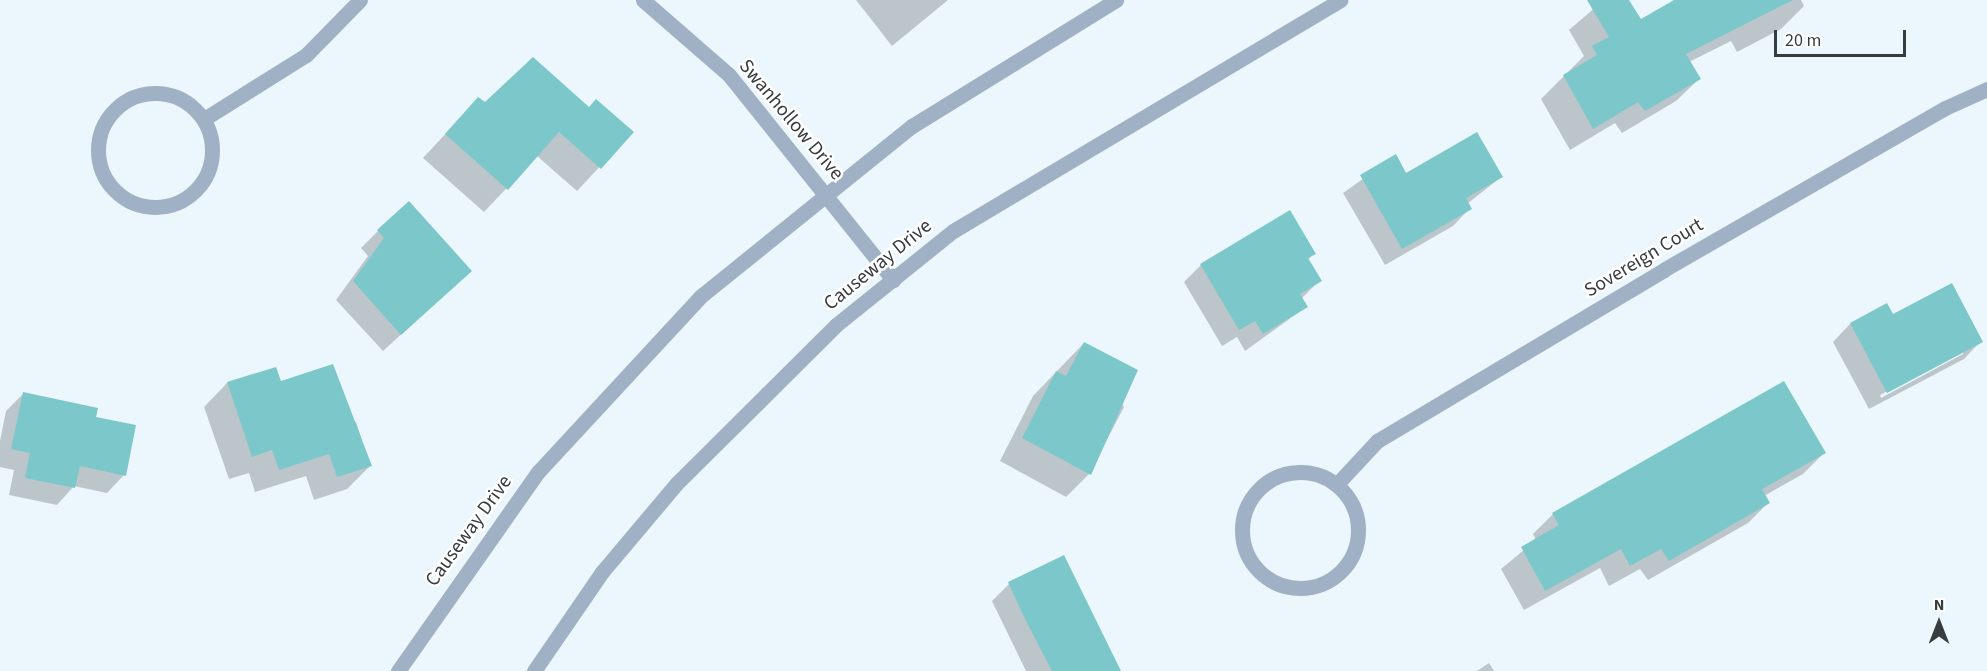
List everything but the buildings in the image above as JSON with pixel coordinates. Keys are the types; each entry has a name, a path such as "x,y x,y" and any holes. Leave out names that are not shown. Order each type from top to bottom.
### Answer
{"street":[{"path":"204,119 306,55 360,0"},
{"name":"Swanhollow Drive","path":"643,0 729,75 893,280"},
{"name":"Causeway Drive","path":"398,671 465,569 599,400 701,296 825,193 921,120 1116,0"},
{"name":"Causeway Drive","path":"534,671 602,572 677,483 787,369 893,280 953,231 1064,162 1340,0"},
{"name":"Sovereign Court","path":"1337,484 1377,441 1686,257 1987,89"},
{"path":"152,93 173,95 204,119 213,158 194,193 177,204 147,207 119,196 106,181 98,143 116,107 152,93"},
{"path":"1299,471 1337,484 1358,518 1359,538 1339,574 1302,588 1263,576 1242,541 1249,502 1261,486 1299,471"}]}
